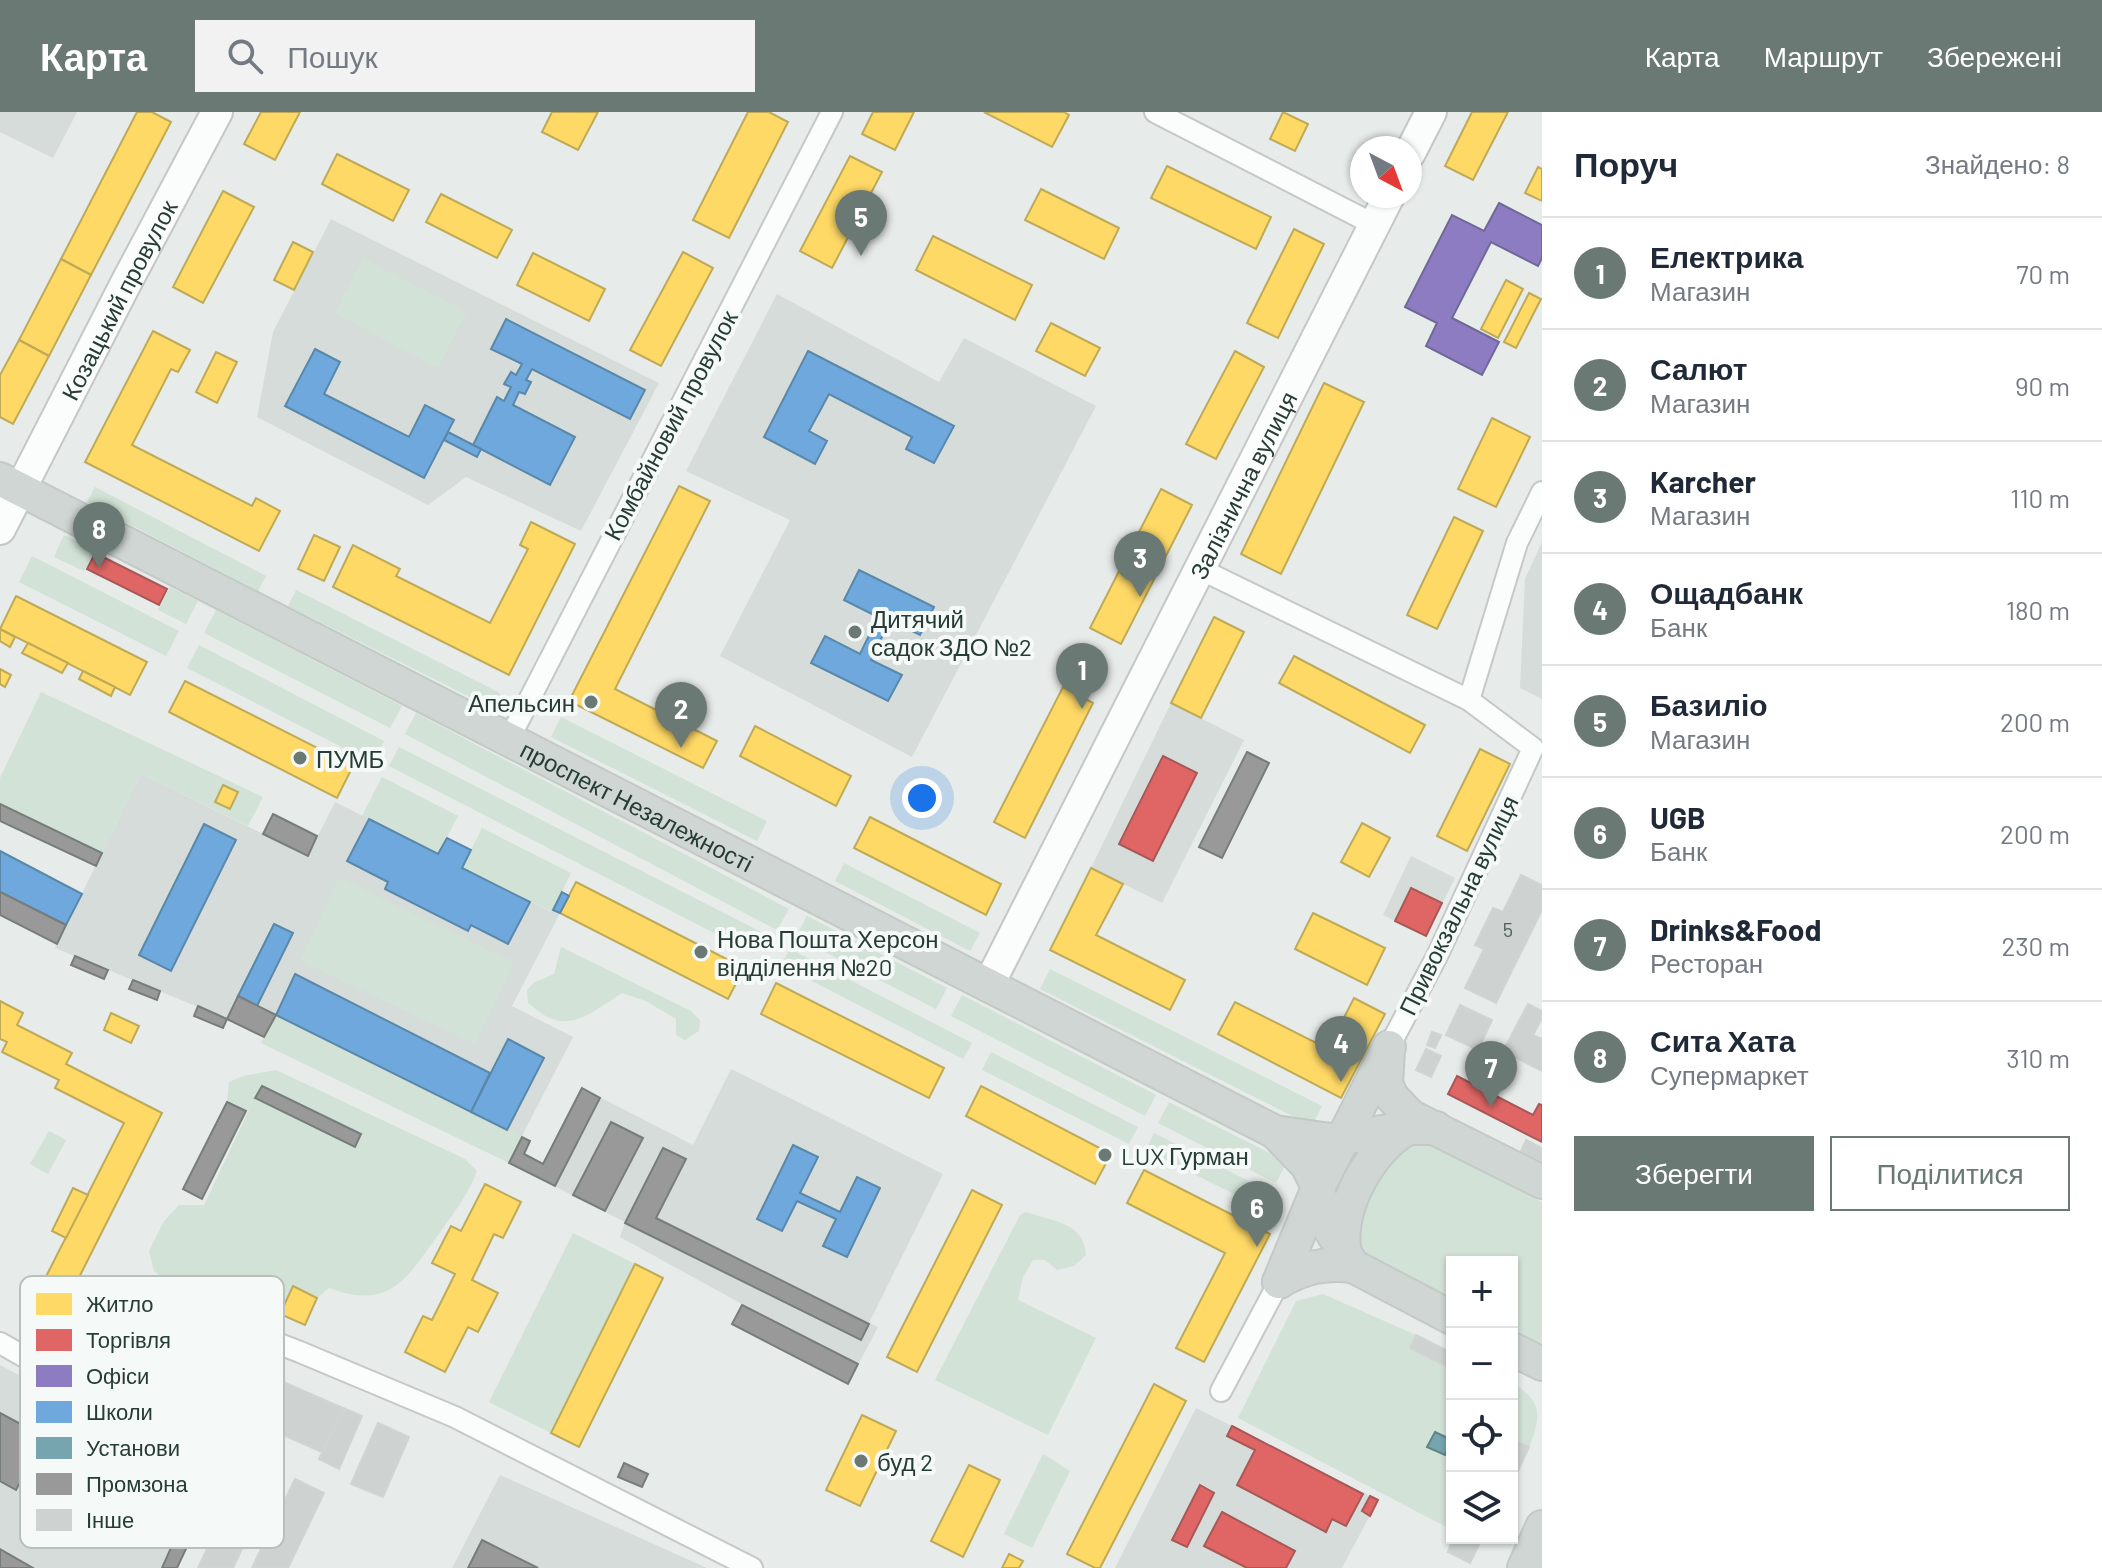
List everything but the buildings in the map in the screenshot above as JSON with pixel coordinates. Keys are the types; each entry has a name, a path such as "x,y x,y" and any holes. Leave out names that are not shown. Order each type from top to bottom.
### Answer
{"main road":[{"name":"проспект Незалежності","path":"10,484 1275,1132 1321,1140 1414,1129"},
{"path":"1389,1047 1386,1084 1392,1097 1410,1116 1414,1129"},
{"path":"1279,1282 1317,1190 1389,1047"},
{"path":"1348,1259 1343,1224 1346,1211 1376,1153 1395,1136 1414,1129 1542,1182"},
{"name":"проспект Незалежності","path":"1275,1132 1307,1165 1330,1229 1348,1259"},
{"path":"1279,1282 1317,1266 1348,1259 1446,1315"},
{"path":"1518,1352 1542,1364"},
{"path":"1524,1568 1542,1527"}],"street":[{"name":"Козацький провулок","path":"0,529 10,484 126,283 217,112"},
{"name":"Комбайновий провулок","path":"509,739 832,112"},
{"path":"1155,112 1375,225"},
{"path":"1419,136 1431,112"},
{"name":"Залізнична вулиця","path":"988,986 1383,208"},
{"path":"1469,700 1517,543 1542,492"},
{"name":"Привокзальна вулиця","path":"1200,569 1469,700 1533,748 1438,954 1389,1047"},
{"path":"1221,1391 1279,1282"},
{"path":"0,1343 20,1354"},
{"path":"284,1346 455,1417 752,1568"}],"shaded area":[{"path":"0,112 77,112 53,158 0,132"},
{"path":"331,219 659,383 581,531 466,477 428,505 257,417 273,332"},
{"path":"777,294 939,382 964,338 1096,406 912,757 720,656 790,520 686,471"},
{"path":"1542,542 1542,699 1520,688 1525,579"},
{"path":"1171,703 1244,740 1162,903 1091,868"},
{"path":"141,774 308,856 335,802 551,912 560,913 512,1006 573,1037 522,1136 530,1141 524,1154 543,1164 582,1088 693,1145 731,1069 943,1174 869,1323 878,1327 848,1384 732,1324 742,1304 620,1237 625,1222 509,1163 521,1137 239,997 227,1019 55,948"},
{"path":"1411,856 1455,878 1426,936 1383,915"},
{"path":"0,1365 20,1376 20,1548 171,1548 162,1568 0,1568"},
{"path":"1196,1408 1378,1500 1342,1568 1115,1568"},
{"path":"500,1475 707,1568 452,1568"}],"green space":[{"path":"363,258 467,312 438,368 334,313"},
{"path":"95,487 266,576 258,591 87,502"},
{"path":"64,535 95,550 84,571 54,557"},
{"path":"32,556 179,631 166,656 19,582"},
{"path":"170,587 198,601 186,624 158,610"},
{"path":"296,590 500,693 492,708 288,606"},
{"path":"216,610 402,706 390,728 204,633"},
{"path":"199,645 384,741 373,763 187,668"},
{"path":"41,692 263,797 248,826 141,774 102,853 0,804 0,778"},
{"path":"416,713 789,909 777,930 405,734"},
{"path":"561,717 767,821 757,841 551,737"},
{"path":"399,747 763,933 753,953 389,766"},
{"path":"382,777 458,816 438,854 362,816"},
{"path":"482,828 571,873 552,912 462,868"},
{"path":"844,863 980,933 970,951 835,881"},
{"path":"339,878 514,962 475,1044 300,961"},
{"path":"807,916 947,988 936,1009 796,937"},
{"path":"561,947 691,1011 700,1020 699,1031 685,1040 676,1035 676,1019 646,1001 622,993 579,1019 560,1021 544,1015 528,1003 527,990 535,982 554,974"},
{"path":"790,949 972,1043 963,1059 781,965"},
{"path":"1050,969 1322,1106 1312,1126 1040,989"},
{"path":"962,995 1156,1095 1145,1116 951,1016"},
{"path":"276,1015 522,1137 509,1163 261,1043"},
{"path":"991,1052 1138,1127 1129,1144 982,1070"},
{"path":"276,1070 465,1159 477,1171 465,1196 416,1265 406,1277 382,1293 350,1294 329,1288 317,1298 293,1287 284,1306 284,1276 160,1276 154,1271 149,1251 164,1221 179,1205 204,1205 249,1110 227,1102 229,1082","holes":["262,1086 361,1133 354,1146 256,1099"]},
{"path":"1169,1102 1287,1162 1276,1183 1158,1123"},
{"path":"49,1131 66,1140 48,1174 30,1164"},
{"path":"1154,1133 1284,1199 1276,1215 1146,1150"},
{"path":"1424,1140 1542,1202 1542,1349 1518,1337 1518,1256 1446,1256 1446,1301 1363,1258 1350,1230 1393,1148"},
{"path":"1026,1212 1057,1221 1074,1230 1084,1244 1086,1255 1074,1266 1057,1270 1045,1260 1033,1260 1023,1277 1018,1300 1096,1338 1048,1435 935,1380 1020,1215"},
{"path":"573,1233 635,1264 551,1433 489,1402"},
{"path":"1323,1294 1416,1335 1410,1348 1446,1366 1446,1527 1238,1418 1296,1301"},
{"path":"1518,1387 1529,1396 1537,1410 1536,1426 1529,1447 1518,1442"},
{"path":"1043,1454 1070,1471 1032,1548 1004,1534"}],"place":[{"name":"Базиліо","path":"861,256"},
{"name":"Сита Хата","path":"99,568"},
{"name":"Karcher","path":"1140,597"},
{"name":"Дитячий садок ЗДО №2","path":"855,632"},
{"name":"Апельсин","path":"591,702"},
{"name":"Електрика","path":"1082,709"},
{"name":"Салют","path":"681,748"},
{"name":"ПУМБ","path":"300,758"},
{"name":"Нова Пошта Херсон відділення №20","path":"701,952"},
{"name":"Ощадбанк","path":"1341,1082"},
{"name":"Drinks&Food","path":"1491,1107"},
{"name":"LUX Гурман","path":"1105,1155"},
{"name":"UGB","path":"1257,1247"},
{"name":"буд 2","path":"861,1461"}]}
